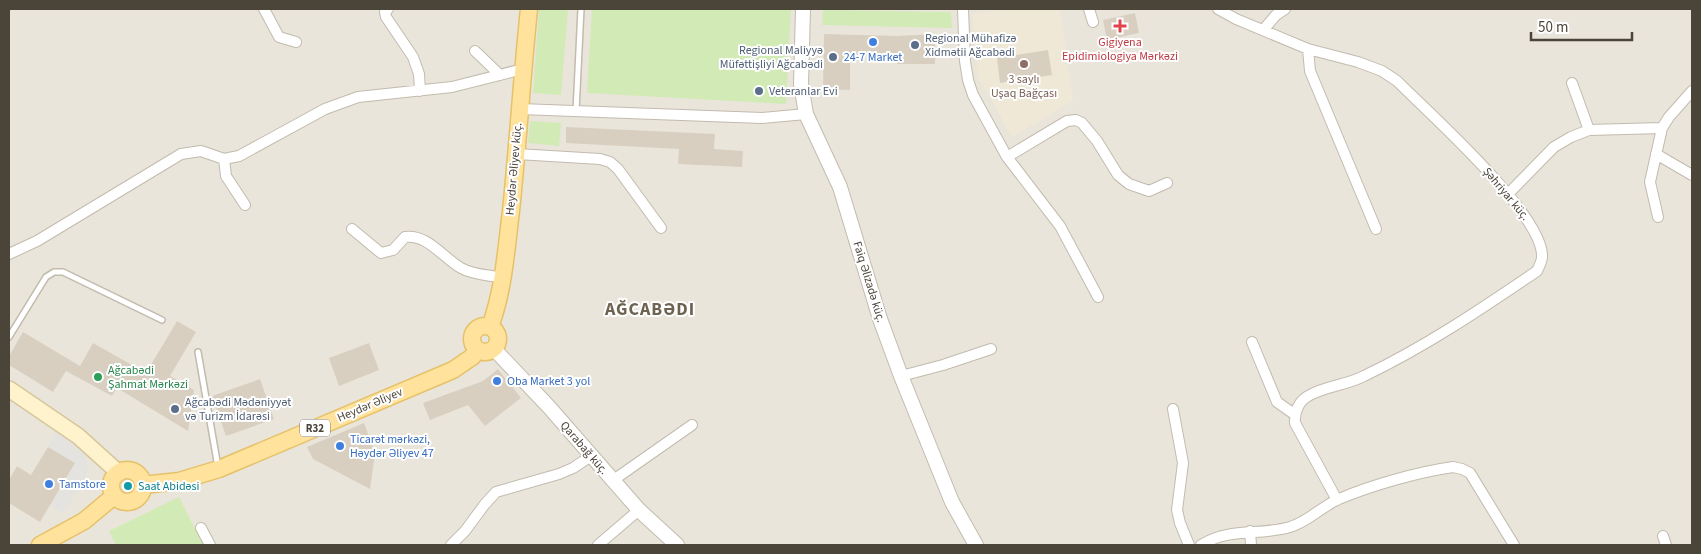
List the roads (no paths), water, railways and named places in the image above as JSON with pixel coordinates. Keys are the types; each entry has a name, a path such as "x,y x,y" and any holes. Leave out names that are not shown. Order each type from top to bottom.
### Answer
{"main road":[{"name":"Heydər Əliyev küç.","path":"490,327 498,305 503,278 517,154 529,9"},
{"path":"490,327 494,329 498,336 496,345 486,349 472,343 472,335 478,328 490,327"},
{"name":"Heydər Əliyev","path":"143,484 179,481 219,469 453,370 486,349"},
{"path":"9,389 78,436 119,473"},
{"path":"129,470 142,480 143,484 141,495 133,502 123,502 114,496 111,486 115,476 129,470"},
{"path":"40,545 84,521 114,496"}],"street":[{"path":"264,9 278,37 296,42"},
{"path":"388,9 385,12 386,17 413,58 420,74 420,92"},
{"name":"Faiq Əlizadə küç.","path":"803,9 801,84 806,114 840,187 880,319 901,376 952,502 976,545"},
{"path":"963,9 968,80 973,95 1007,157 1060,226 1098,297"},
{"path":"1089,9 1093,22"},
{"name":"Şəhriyar küç.","path":"1218,9 1236,19 1264,29 1308,49 1358,62 1382,71 1397,81 1476,159 1508,194 1530,223 1539,242 1543,258 1537,271 1452,329 1362,377 1309,395 1299,405 1294,414"},
{"path":"1264,29 1276,15 1285,9"},
{"path":"1308,49 1310,70 1376,229"},
{"path":"475,52 500,75"},
{"path":"9,254 37,241 181,154 201,151 224,159 239,156 325,109 358,97 420,92 452,87 523,69"},
{"path":"1572,83 1589,130"},
{"path":"1658,217 1650,182 1662,128 1692,91"},
{"path":"520,109 762,118 806,114"},
{"path":"1007,157 1067,121 1076,120 1082,123 1096,141 1118,175 1129,184 1149,191 1167,183"},
{"path":"1508,194 1554,147 1571,137 1589,130 1662,128"},
{"path":"517,154 600,159 610,162 618,169 661,228"},
{"path":"1656,154 1692,176"},
{"path":"224,159 226,176 245,205"},
{"path":"352,229 381,253 393,250 405,237 415,236 425,241 462,269 503,278"},
{"path":"1252,342 1278,402 1294,414 1294,423 1337,500"},
{"name":"Qarabağ küç.","path":"486,349 530,386 639,510 677,545"},
{"path":"901,376 943,365 991,349"},
{"path":"1173,409 1183,463 1177,510 1189,545"},
{"path":"612,480 692,426"},
{"path":"451,545 465,531 496,492 559,474 573,468 591,456"},
{"path":"1201,545 1224,535 1291,527 1337,500 1369,487 1453,467 1470,473 1514,545"},
{"path":"598,545 639,510"},
{"path":"201,528 210,545"},
{"path":"1250,531 1251,545"}],"lane":[{"path":"576,111 581,9"},
{"path":"9,337 46,277 54,272 63,272 162,320"},
{"path":"198,352 219,469"}],"place":[{"name":"Gigiyena Epidimiologiya Mərkəzi","path":"1120,26"},
{"name":"24-7 Market","path":"873,42"},
{"name":"Regional Mühafizə Xidmətii Ağcabədi","path":"915,45"},
{"name":"Regional Maliyyə Müfəttişliyi Ağcabədi","path":"833,57"},
{"name":"3 saylı Uşaq Bağçası","path":"1024,64"},
{"name":"Veteranlar Evi","path":"759,91"},
{"name":"Ağcabədi Şahmat Mərkəzi","path":"98,377"},
{"name":"Oba Market 3 yol","path":"497,381"},
{"name":"Ağcabədi Mədəniyyət və Turizm İdarəsi","path":"175,409"},
{"name":"Ticarət mərkəzi, Həydər Əliyev 47","path":"340,446"},
{"name":"Tamstore","path":"49,484"},
{"name":"Saat Abidəsi","path":"128,486"}],"district":[{"name":"AĞCABƏDI","path":"650,309"}]}
